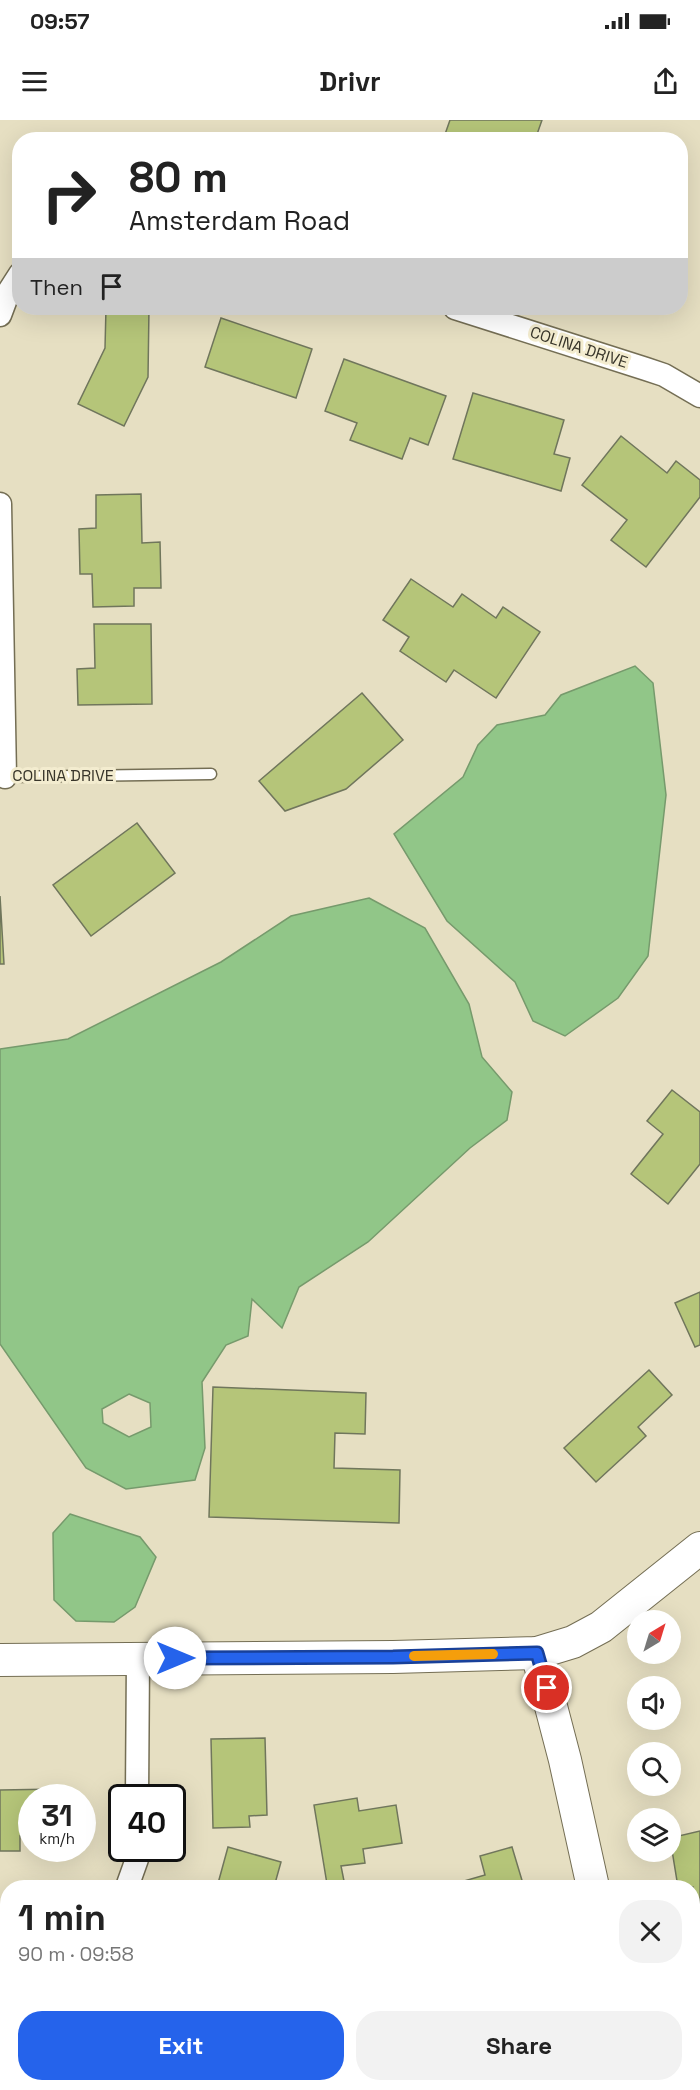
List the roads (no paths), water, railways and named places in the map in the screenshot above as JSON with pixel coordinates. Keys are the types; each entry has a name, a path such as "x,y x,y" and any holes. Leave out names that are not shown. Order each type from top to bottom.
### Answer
{"street":[{"path":"0,315 12,286"},
{"name":"COLINA DRIVE","path":"477,315 664,375 700,396"},
{"name":"COLINA DRIVE","path":"0,504 5,777"},
{"path":"0,1660 393,1657 537,1653 573,1642 601,1627 700,1548"},
{"path":"537,1653 565,1760 591,1880"},
{"path":"137,1784 138,1658"},
{"path":"129,1880 136,1862"}],"lane":[{"name":"COLINA DRIVE","path":"5,777 211,774"}]}
